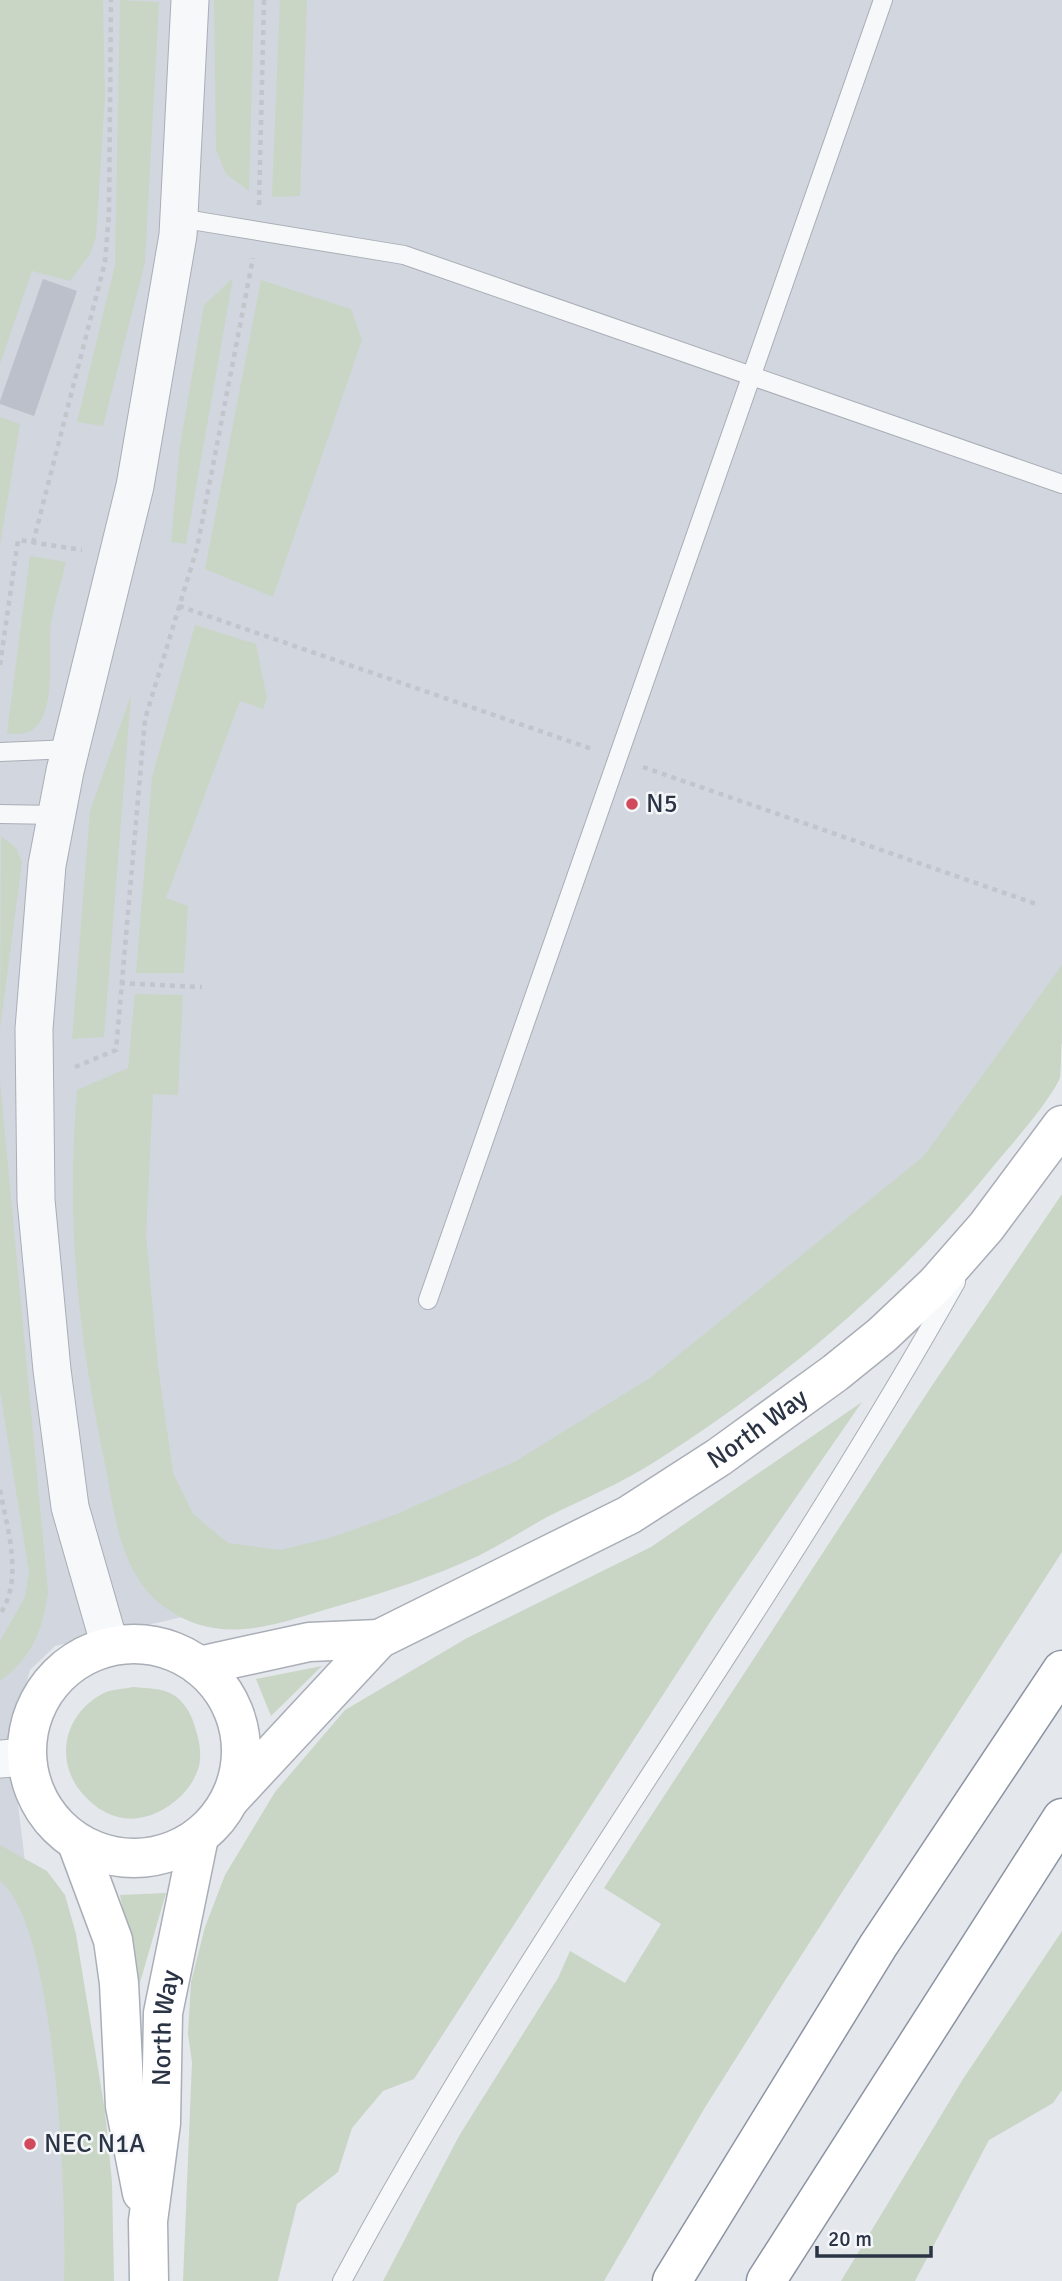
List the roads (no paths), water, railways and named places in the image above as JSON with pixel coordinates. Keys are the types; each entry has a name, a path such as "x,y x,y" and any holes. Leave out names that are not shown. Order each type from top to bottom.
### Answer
{"main road":[{"name":"North Way","path":"231,1798 379,1639 629,1516 800,1400 882,1335 936,1284 986,1227 1062,1125"},
{"name":"North Way","path":"199,1666 309,1642 379,1639"},
{"path":"133,1644 156,1646 199,1666 220,1687 234,1713 241,1741 239,1770 231,1798 212,1825 199,1837 161,1855 118,1857 77,1843 51,1820 13,1758 28,1732 35,1709 48,1686 65,1668 86,1655 110,1647 133,1644"},
{"path":"672,2281 878,1946 1062,1670"},
{"path":"766,2281 1062,1818"},
{"name":"North Way","path":"149,2281 148,2221 161,2123 163,2012 199,1837"},
{"name":"North Way","path":"77,1843 113,1940 119,1983 125,2106 148,2221"}],"street":[{"path":"110,1647 70,1507 52,1370 36,1200 34,1028 47,865 71,749 89,685 135,486 179,218 190,0"}],"lane":[{"path":"428,1300 883,0"},
{"path":"179,218 404,255 1062,484"},
{"path":"0,752 71,749"},
{"path":"0,814 56,815"},
{"path":"342,2281 498,2011 885,1409 986,1227"}],"place":[{"name":"N5","path":"632,804"},
{"name":"NEC N1A","path":"30,2144"}]}
